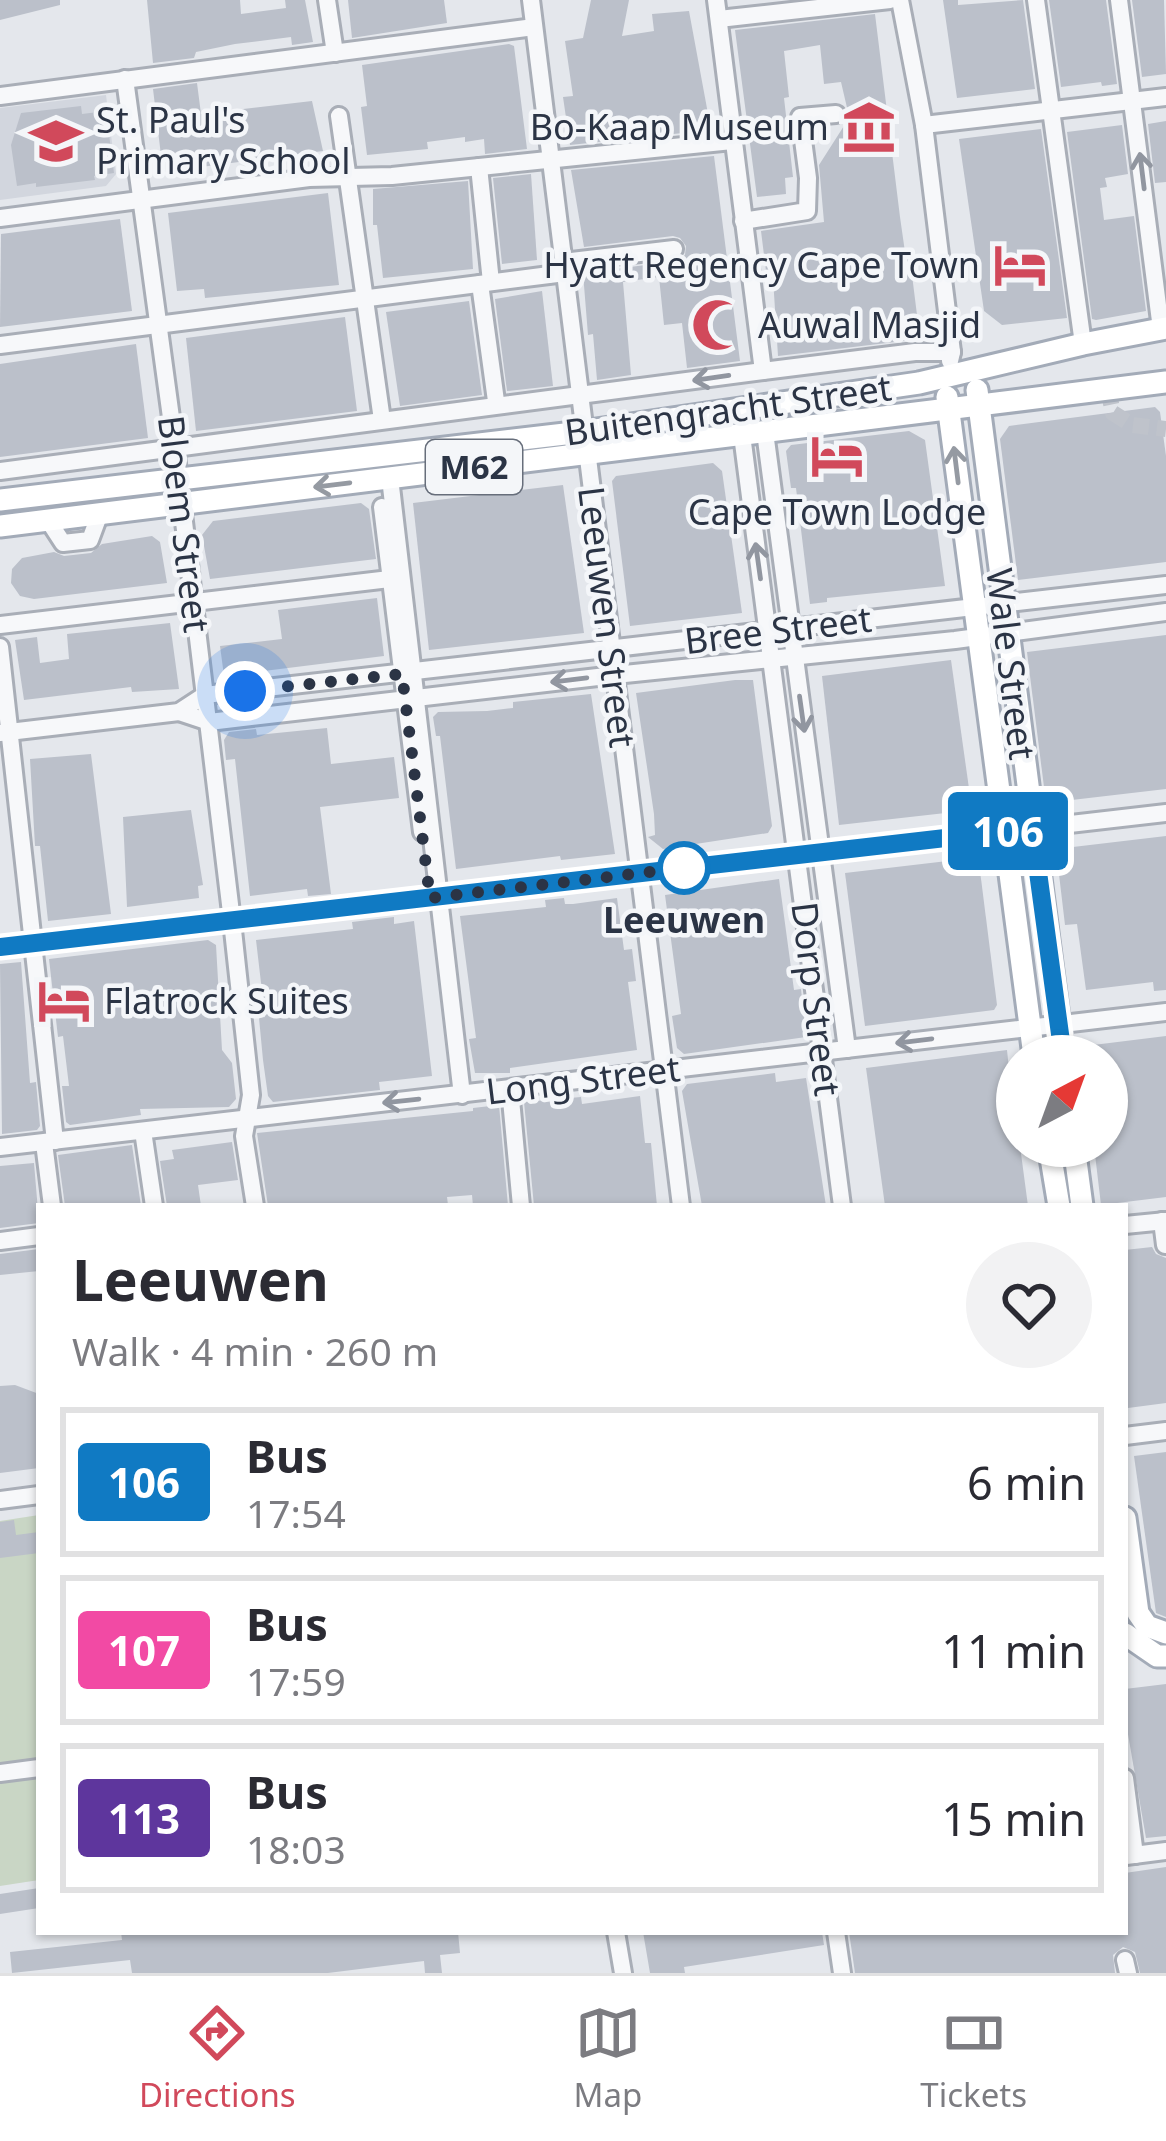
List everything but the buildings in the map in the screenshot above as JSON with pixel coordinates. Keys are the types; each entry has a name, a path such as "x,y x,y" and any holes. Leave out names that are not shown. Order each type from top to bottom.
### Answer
{"main road":[{"name":"Buitengracht Street","path":"0,526 384,478 945,378 1163,329"},
{"name":"Wale Street","path":"974,372 1060,1035"},
{"name":"Wale Street","path":"945,378 1031,1035"},
{"name":"Buitengracht Street","path":"0,500 179,478 584,442 742,435 1166,382"},
{"path":"1052,1167 1058,1203"},
{"path":"1077,1167 1082,1203"},
{"path":"1128,1542 1144,1635 1157,1656 1166,1656"}],"street":[{"path":"327,0 335,53"},
{"name":"Leeuwen Street","path":"531,0 681,1203"},
{"path":"716,0 763,371"},
{"path":"718,19 890,0"},
{"name":"Wale Street","path":"900,0 924,125 952,352 945,378"},
{"path":"1036,0 1083,344"},
{"path":"1119,0 1163,329"},
{"path":"0,96 534,27"},
{"name":"Bloem Street","path":"125,79 176,447 232,920 251,1095 244,1136 255,1203"},
{"path":"924,125 1166,97"},
{"path":"742,221 807,211 800,117 836,114"},
{"path":"339,116 382,420"},
{"path":"0,218 309,178 478,167 732,141"},
{"path":"478,167 496,401"},
{"path":"0,345 485,283 674,249"},
{"name":"Buitengracht Street","path":"0,471 915,352 952,352"},
{"path":"952,352 974,372"},
{"name":"Dorp Street","path":"765,432 847,1049"},
{"name":"Dorp Street","path":"742,435 842,1203"},
{"path":"384,478 458,1095"},
{"path":"0,625 398,578"},
{"name":"Bree Street","path":"5,733 179,712 206,695 1166,585"},
{"name":"Bree Street","path":"179,712 209,722 978,638 1166,612"},
{"path":"0,647 5,733 50,1142 52,1203"},
{"path":"0,947 1166,813"},
{"name":"Long Street","path":"0,1148 1166,1012"},
{"path":"509,1089 521,1203"},
{"path":"143,1131 154,1203"},
{"path":"1128,1225 1164,1221 1165,1245"},
{"path":"0,1241 36,1236"},
{"path":"1128,1436 1166,1431"},
{"path":"0,1501 36,1495"},
{"path":"0,1773 36,1768"},
{"path":"1128,1825 1130,1856 1166,1851"},
{"path":"617,1935 623,1973"},
{"path":"836,1935 842,1973"}],"shaded area":[{"name":"St. Paul's Primary School","path":"106,95 116,174 106,186 0,200 0,108"}],"green space":[{"path":"36,1515 36,1880 0,1886 0,1521"}],"tunnel":[{"path":"1108,389 1113,413 1132,425 1166,429"}],"bus line":[{"name":"106","path":"0,947 1032,828 1060,1035"}],"place":[{"name":"Bo-Kaap Museum","path":"869,127"},
{"name":"St. Paul's Primary School","path":"56,141"},
{"name":"Hyatt Regency Cape Town","path":"1020,265"},
{"name":"Auwal Masjid","path":"718,325"},
{"name":"Cape Town Lodge","path":"837,456"},
{"name":"Leeuwen","path":"684,868"},
{"name":"Flatrock Suites","path":"64,1001"}],"route":[{"path":"245,691 402,674 430,898 684,868"}]}
